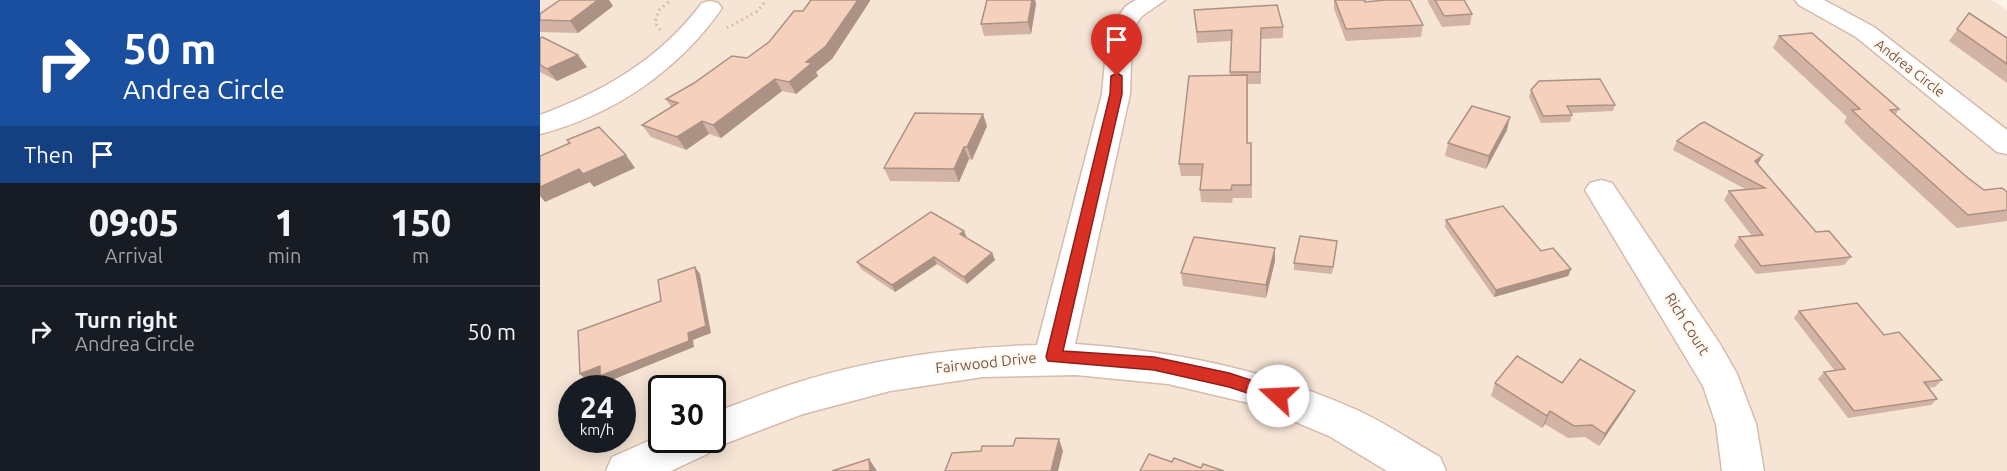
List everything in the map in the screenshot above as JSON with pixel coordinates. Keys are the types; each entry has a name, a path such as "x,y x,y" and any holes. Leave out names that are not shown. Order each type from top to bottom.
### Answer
{"street":[{"path":"1053,357 1116,94 1120,30 1134,11 1153,0"},
{"name":"Andrea Circle","path":"1807,0 1865,32 2007,145"},
{"path":"540,125 602,99 658,66 697,29 710,8"},
{"name":"Rich Court","path":"1601,190 1707,355 1723,386 1736,424 1743,471"},
{"name":"Fairwood Drive","path":"726,426 808,397 897,374 972,362 1053,357 1154,364 1257,387 1357,430 1425,471"},
{"path":"627,471 666,453"}],"shaded area":[{"path":"540,0 1992,0 2007,10 2007,471 540,471"}],"building":[{"path":"560,0 598,0 570,21 540,20 540,14"},
{"path":"811,0 858,0 826,46 806,62 812,63 789,82 775,79 713,125 702,121 677,137 642,125 678,103 666,99 694,83 732,56 747,58 769,42 794,11 803,11"},
{"path":"987,0 1032,0 1028,22 981,24"},
{"path":"1335,0 1365,0 1365,2 1410,0 1423,25 1346,29"},
{"path":"1435,0 1464,0 1472,14 1444,16"},
{"path":"1277,5 1283,27 1261,28 1260,72 1230,72 1232,30 1197,32 1194,10"},
{"path":"1969,13 2007,38 2007,64 1957,29"},
{"path":"1812,33 1899,109 1890,110 1968,178 1984,190 2002,188 2007,192 2007,210 1968,215 1871,128 1852,110 1860,109 1779,36"},
{"path":"540,38 578,55 547,69 540,65"},
{"path":"1247,75 1247,143 1251,143 1251,185 1232,185 1231,190 1200,190 1203,164 1179,164 1189,76"},
{"path":"1600,79 1615,105 1567,106 1572,115 1543,116 1531,90 1539,81"},
{"path":"1472,106 1510,117 1489,156 1448,143"},
{"path":"915,113 983,114 954,169 884,168"},
{"path":"1704,122 1763,155 1755,161 1816,232 1829,231 1851,257 1761,266 1739,237 1763,235 1729,191 1765,188 1677,141"},
{"path":"599,127 626,155 583,174 579,169 540,187 540,156 570,143 567,140"},
{"path":"1503,206 1541,251 1553,248 1571,269 1496,290 1446,220"},
{"path":"931,212 964,231 960,234 992,253 964,277 934,257 892,285 857,262"},
{"path":"1300,236 1337,241 1333,267 1294,263"},
{"path":"1194,237 1275,248 1266,285 1181,273"},
{"path":"695,267 706,326 688,333 689,341 603,375 600,375 600,366 580,374 578,331 661,301 658,280"},
{"path":"1857,303 1884,335 1899,332 1942,380 1924,382 1937,399 1854,411 1824,372 1845,369 1799,311"},
{"path":"1517,356 1562,383 1580,359 1635,391 1605,434 1592,425 1574,426 1550,411 1547,416 1495,383"},
{"path":"1016,438 1059,439 1051,471 945,471 952,453 981,451 982,446 1013,446"},
{"path":"1149,454 1172,462 1174,458 1201,468 1203,464 1224,471 1140,471"},
{"path":"869,459 870,471 832,471"}],"route":[{"path":"1117,76 1116,94 1053,357 1124,360 1154,364 1257,387 1278,396"}]}
